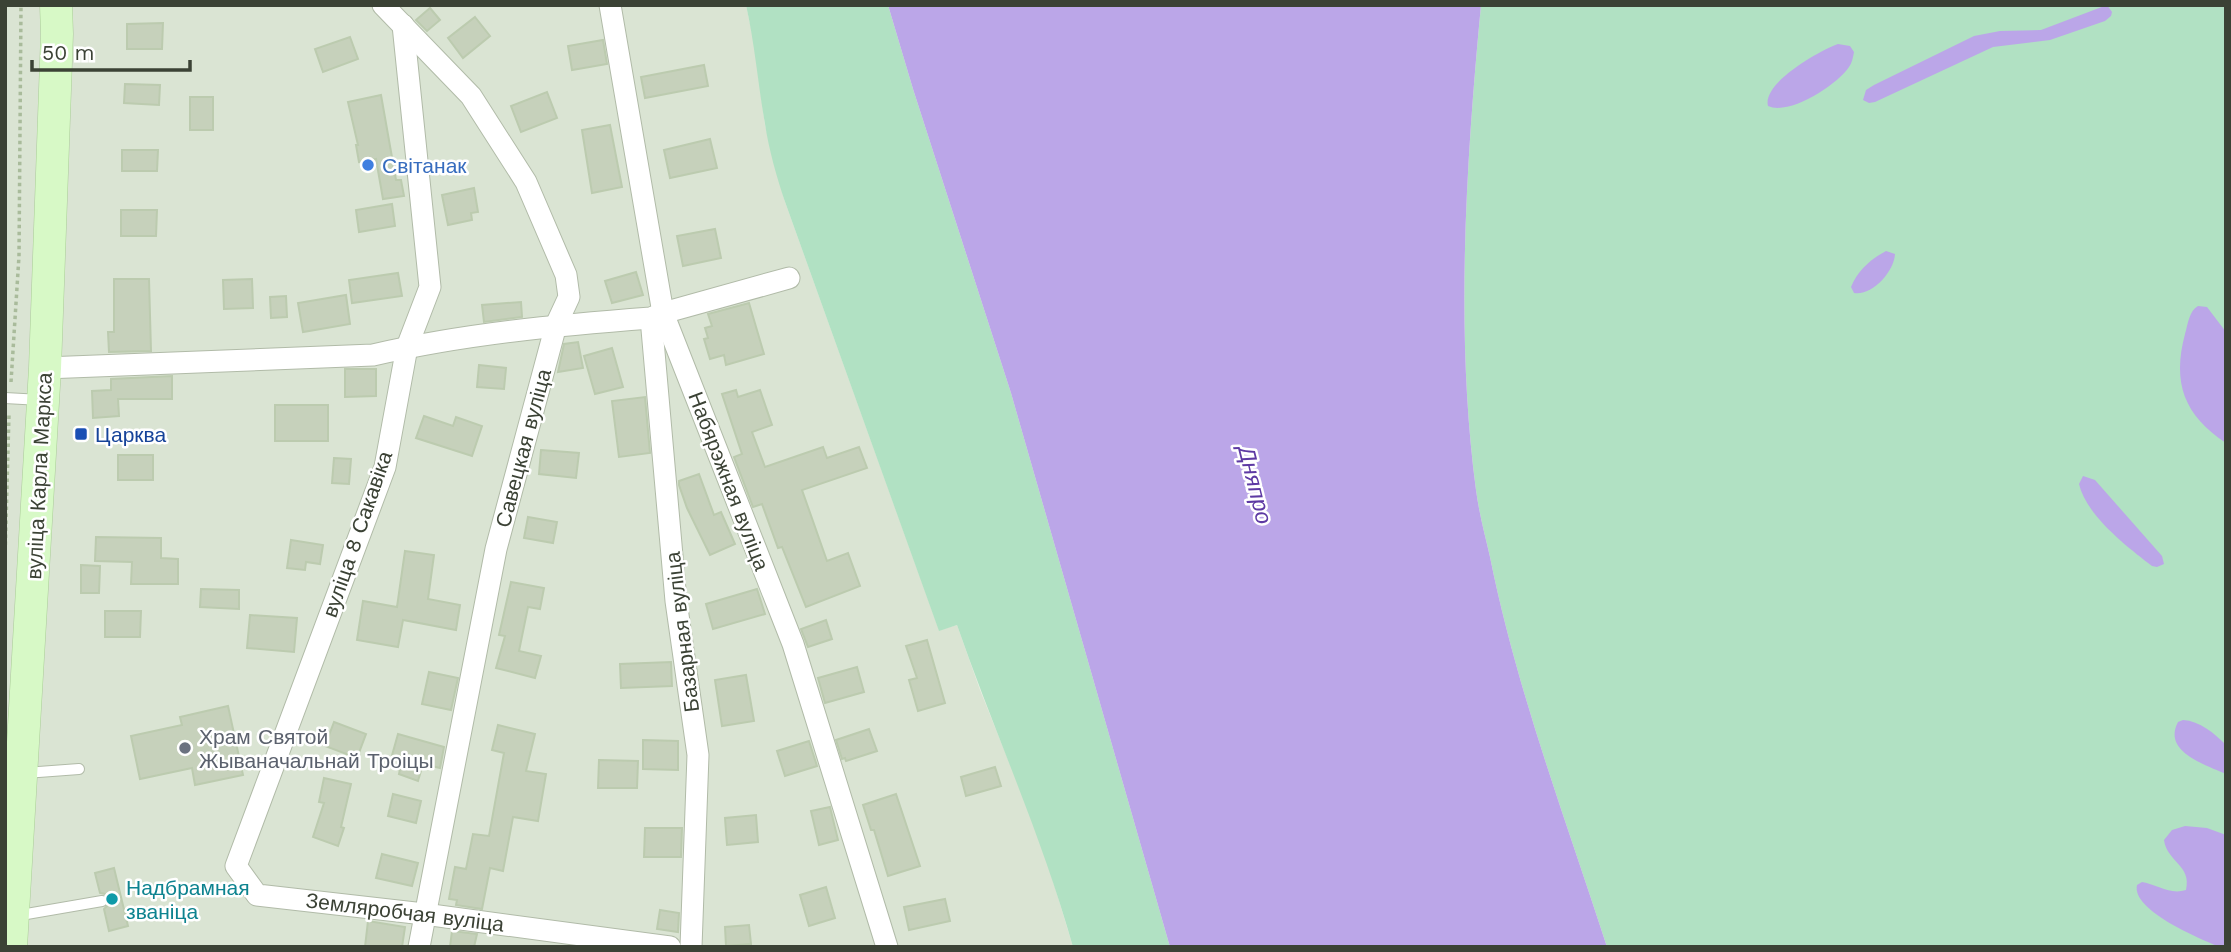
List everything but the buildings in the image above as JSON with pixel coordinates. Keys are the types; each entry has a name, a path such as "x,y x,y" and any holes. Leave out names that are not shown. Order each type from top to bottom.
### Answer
{"main road":[{"name":"вуліца Карла Маркса","path":"11,947 45,368 57,48 56,5"}],"street":[{"name":"Савецкая вуліца","path":"383,5 471,96 526,182 566,275 569,297 556,325 496,549 419,947"},
{"name":"Набярэжная вуліца","path":"610,5 657,315 793,644 887,947"},
{"name":"вуліца 8 Сакавіка","path":"236,866 385,467 407,347 429,286 403,25"},
{"path":"45,368 373,355 407,347 556,325 657,315 789,278"},
{"name":"Базарная вуліца","path":"657,315 676,601 698,755 691,947"},
{"name":"Земляробчая вуліца","path":"236,866 257,895 670,947"}],"lane":[{"path":"8,398 43,400"},
{"path":"22,774 79,769"},
{"path":"13,916 102,901"}],"path":[{"path":"5,559 8,398 19,256 21,5"}],"shaded area":[{"path":"5,5 746,5 754,42 765,125 784,199 939,630 957,625 980,690 1041,841 1073,947 5,947"}],"green space":[{"path":"746,5 888,5 1011,393 1170,947 1073,947 1033,825 957,625 939,631 784,199 767,134"},
{"path":"1481,5 2226,5 2226,947 1607,947 1528,705 1501,607 1476,490 1464,309 1467,186"}],"water":[{"name":"Дняпро","path":"888,5 1481,5 1467,186 1464,309 1476,490 1501,607 1528,705 1607,947 1170,947 1011,393"},
{"path":"2107,5 2112,12 2105,21 2050,40 1993,47 1875,102 1863,100 1866,90 1874,85 1974,36 2000,31 2041,30"},
{"path":"1838,44 1850,46 1854,52 1849,67 1834,82 1800,103 1788,107 1768,106 1769,97 1783,78 1818,53"},
{"path":"1886,251 1895,254 1886,275 1868,291 1854,293 1851,287 1857,275 1870,261"},
{"path":"2198,306 2207,307 2226,332 2226,443 2200,421 2191,409 2181,383 2181,352 2191,314"},
{"path":"2083,476 2095,480 2162,556 2164,564 2152,566 2099,519 2083,496 2079,484"},
{"path":"2183,720 2201,725 2226,745 2226,774 2198,762 2181,749 2176,742 2175,732 2178,722"},
{"path":"2185,826 2207,828 2226,835 2226,947 2210,943 2169,922 2155,913 2138,895 2137,885 2142,882 2169,890 2186,890 2186,875 2170,854 2164,840 2172,830"}],"place":[{"name":"Світанак","path":"368,165"},
{"name":"Царква","path":"81,434"},
{"name":"Храм Святой Жываначальнай Троіцы","path":"185,748"},
{"name":"Надбрамная званіца","path":"112,899"}]}
